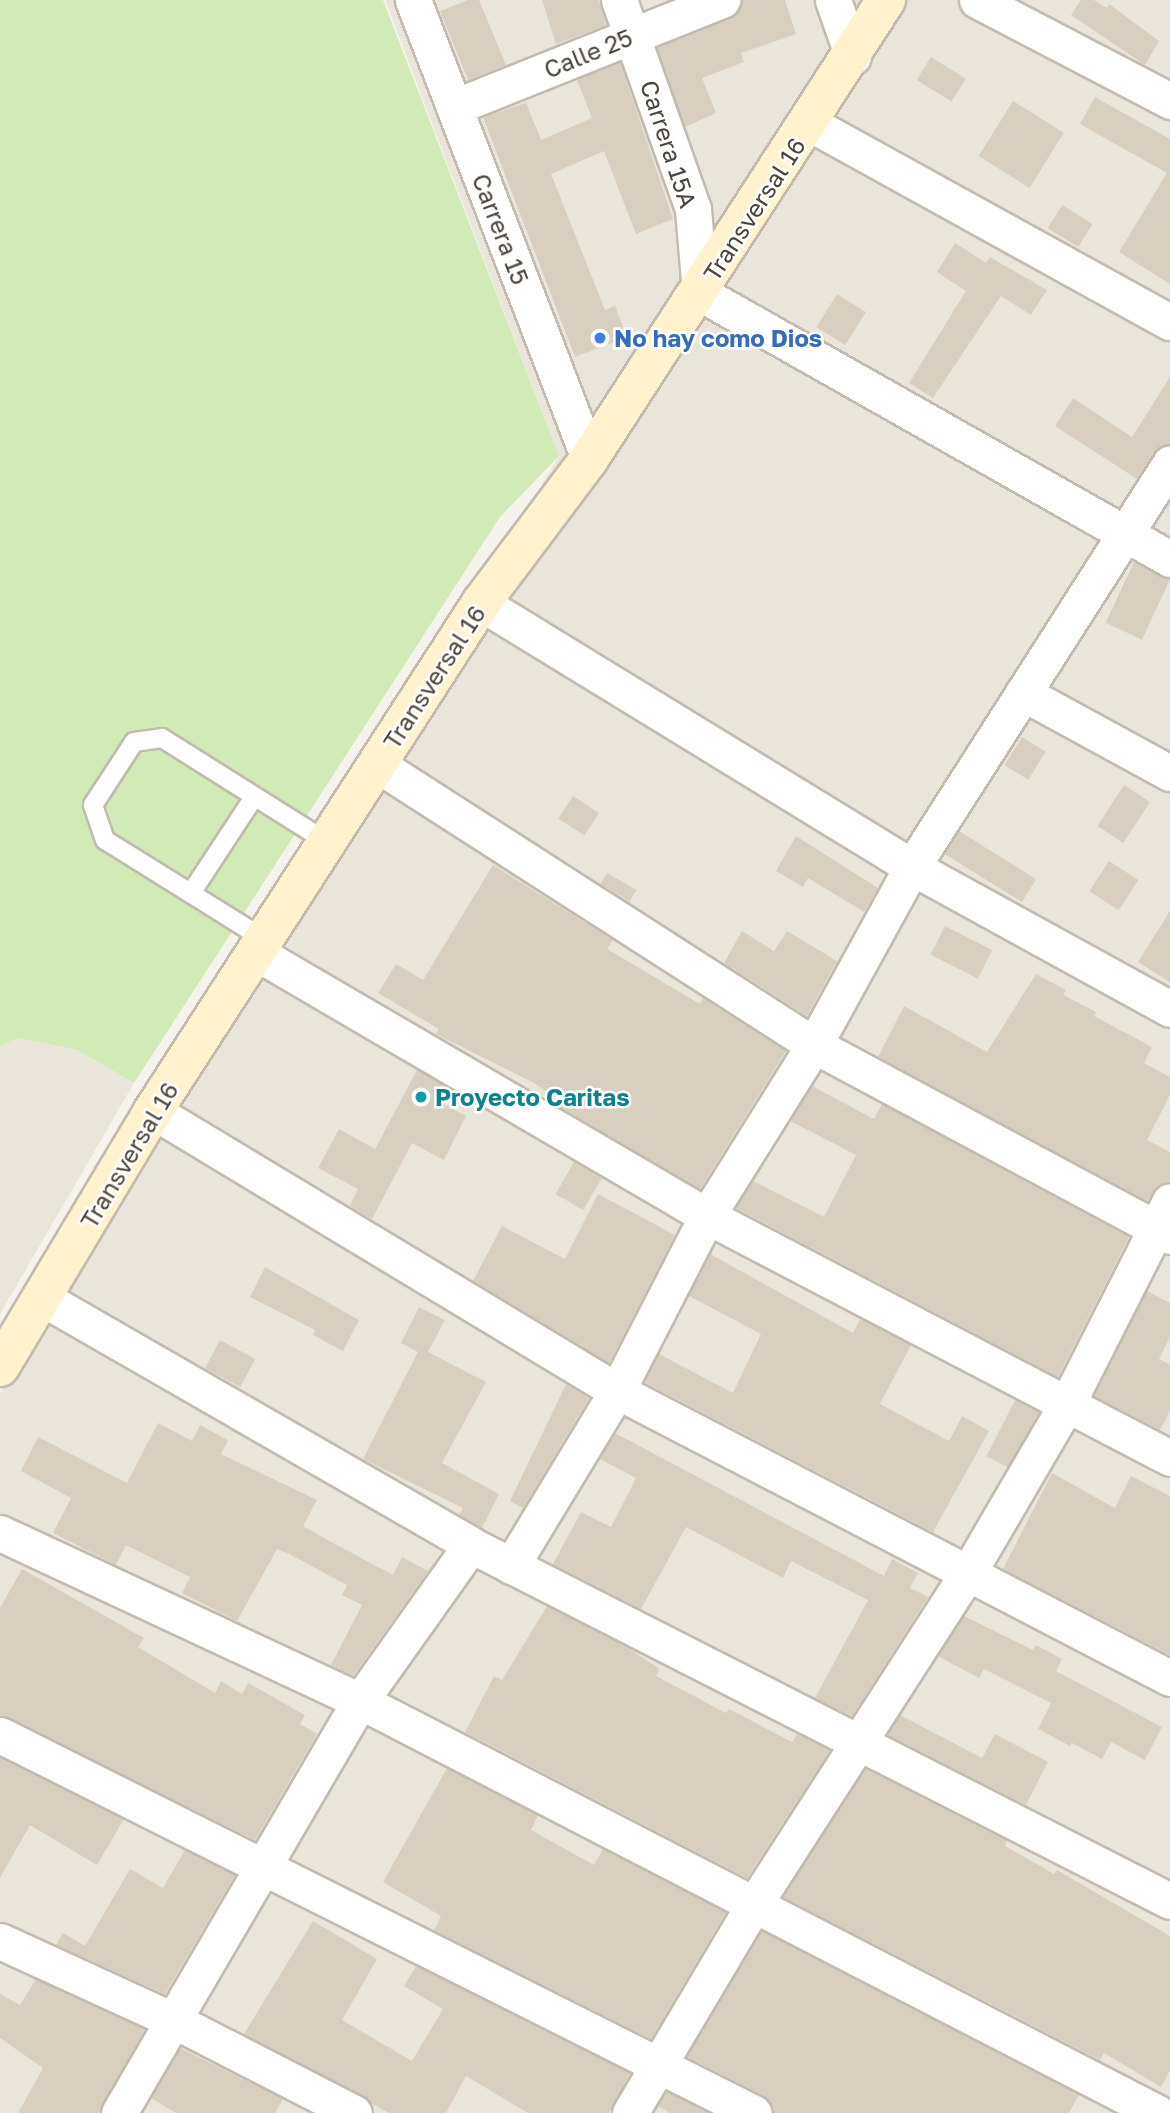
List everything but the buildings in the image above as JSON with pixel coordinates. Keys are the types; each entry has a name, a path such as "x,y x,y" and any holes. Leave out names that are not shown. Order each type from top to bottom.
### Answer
{"main road":[{"name":"Transversal 16","path":"0,1367 44,1299 153,1111 259,945 481,603 589,459 700,293 853,57 886,0"}],"street":[{"name":"Carrera 15","path":"413,0 589,459"},
{"name":"Carrera 15A","path":"619,0 693,209 700,293"},
{"name":"Calle 25","path":"454,107 722,0"},
{"path":"833,0 853,57"},
{"path":"977,0 1170,101"},
{"path":"809,123 1170,322"},
{"path":"700,293 1124,536 1170,559"},
{"path":"511,1566 617,1391 707,1216 814,1045 912,867 1170,464"},
{"path":"481,603 912,867 1170,1009"},
{"path":"1023,693 1170,773"},
{"path":"378,765 814,1045 1165,1221 1068,1402 968,1573 863,1742 753,1906 630,2113"},
{"path":"259,945 707,1216 1068,1402 1170,1458"},
{"path":"153,1111 617,1391 1170,1678"},
{"path":"44,1299 471,1545 863,1742 1170,1901"},
{"path":"0,1532 360,1701 1158,2113"},
{"path":"119,2113 360,1701 471,1545"},
{"path":"0,1735 659,2062 754,2113"},
{"path":"0,1941 175,2021 354,2113"}],"lane":[{"path":"259,945 191,893 105,840 93,805 134,742 162,738 327,842"},
{"path":"191,893 254,797"}],"shaded area":[{"path":"385,0 1170,0 1170,2113 0,2113 0,1393 559,456"},
{"path":"18,1038 77,1050 134,1083 0,1314 0,1046"}],"green space":[{"path":"0,0 383,0 559,456 500,517 134,1083 77,1050 18,1038 0,1046"}],"place":[{"name":"No hay como Dios","path":"600,338"},
{"name":"Proyecto Caritas","path":"421,1097"}]}
